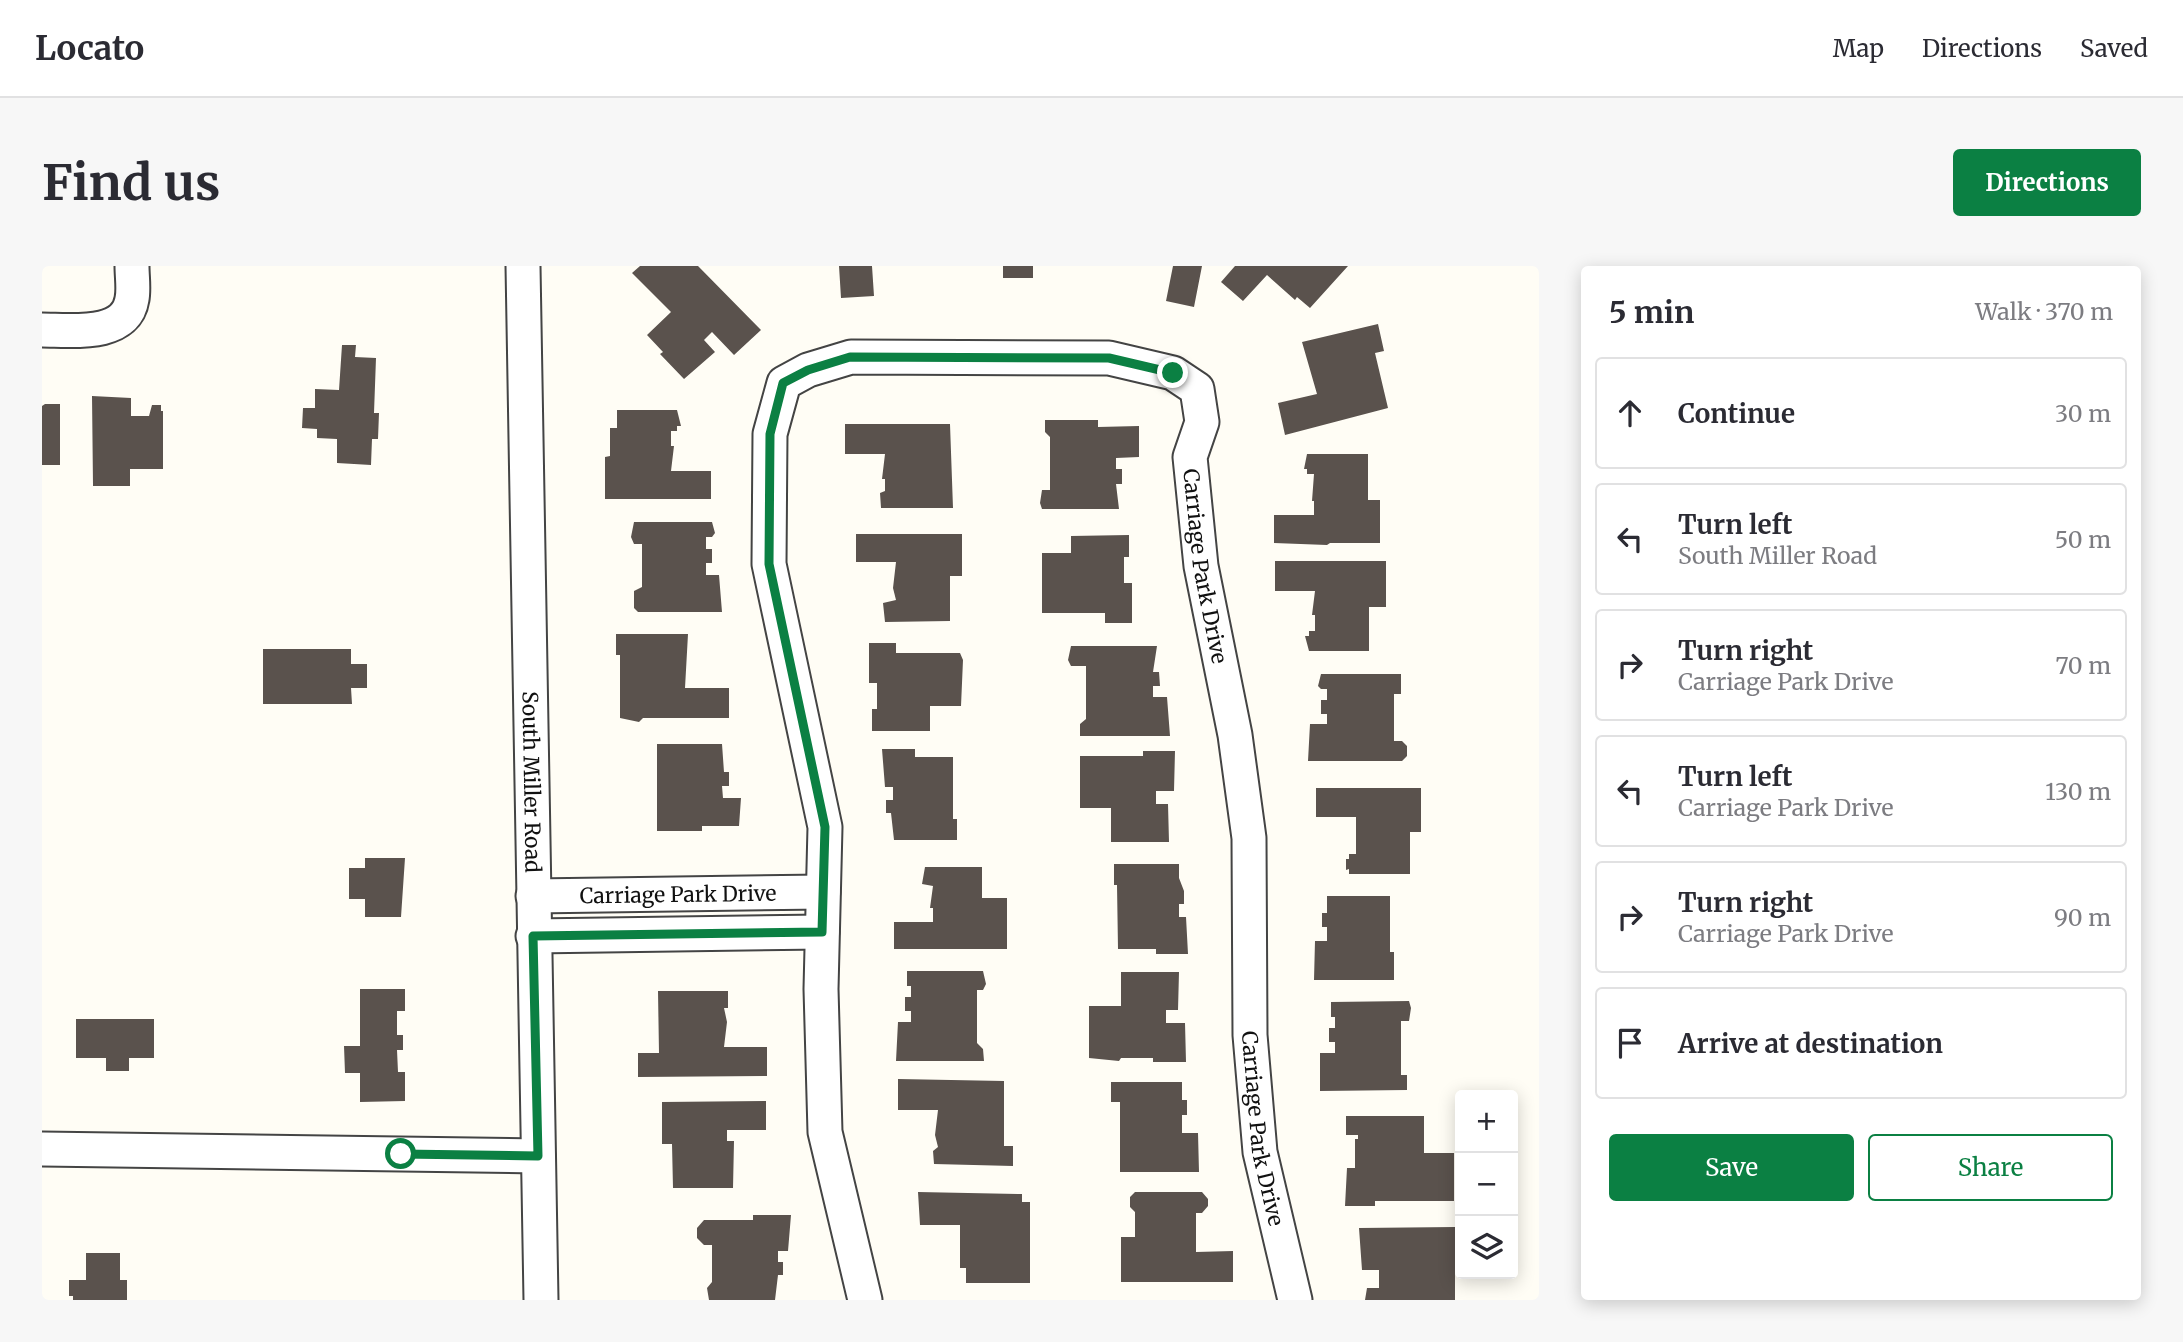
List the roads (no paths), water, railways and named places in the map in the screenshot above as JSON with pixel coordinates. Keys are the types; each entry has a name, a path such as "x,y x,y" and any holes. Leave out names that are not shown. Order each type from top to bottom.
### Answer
{"street":[{"path":"42,330 96,331 124,318 132,301 132,266"},
{"name":"South Miller Road","path":"523,266 541,1300"},
{"name":"Carriage Park Drive","path":"865,1300 825,1132 822,932 825,827 769,564 770,434 783,383 808,370 850,357 1109,358 1173,373 1197,389 1202,422 1190,457 1201,566 1236,735 1249,838 1250,1035 1260,1152 1295,1300"},
{"name":"Carriage Park Drive","path":"533,896 824,892"},
{"name":"Carriage Park Drive","path":"533,936 822,932"},
{"path":"42,1149 538,1156"}]}
